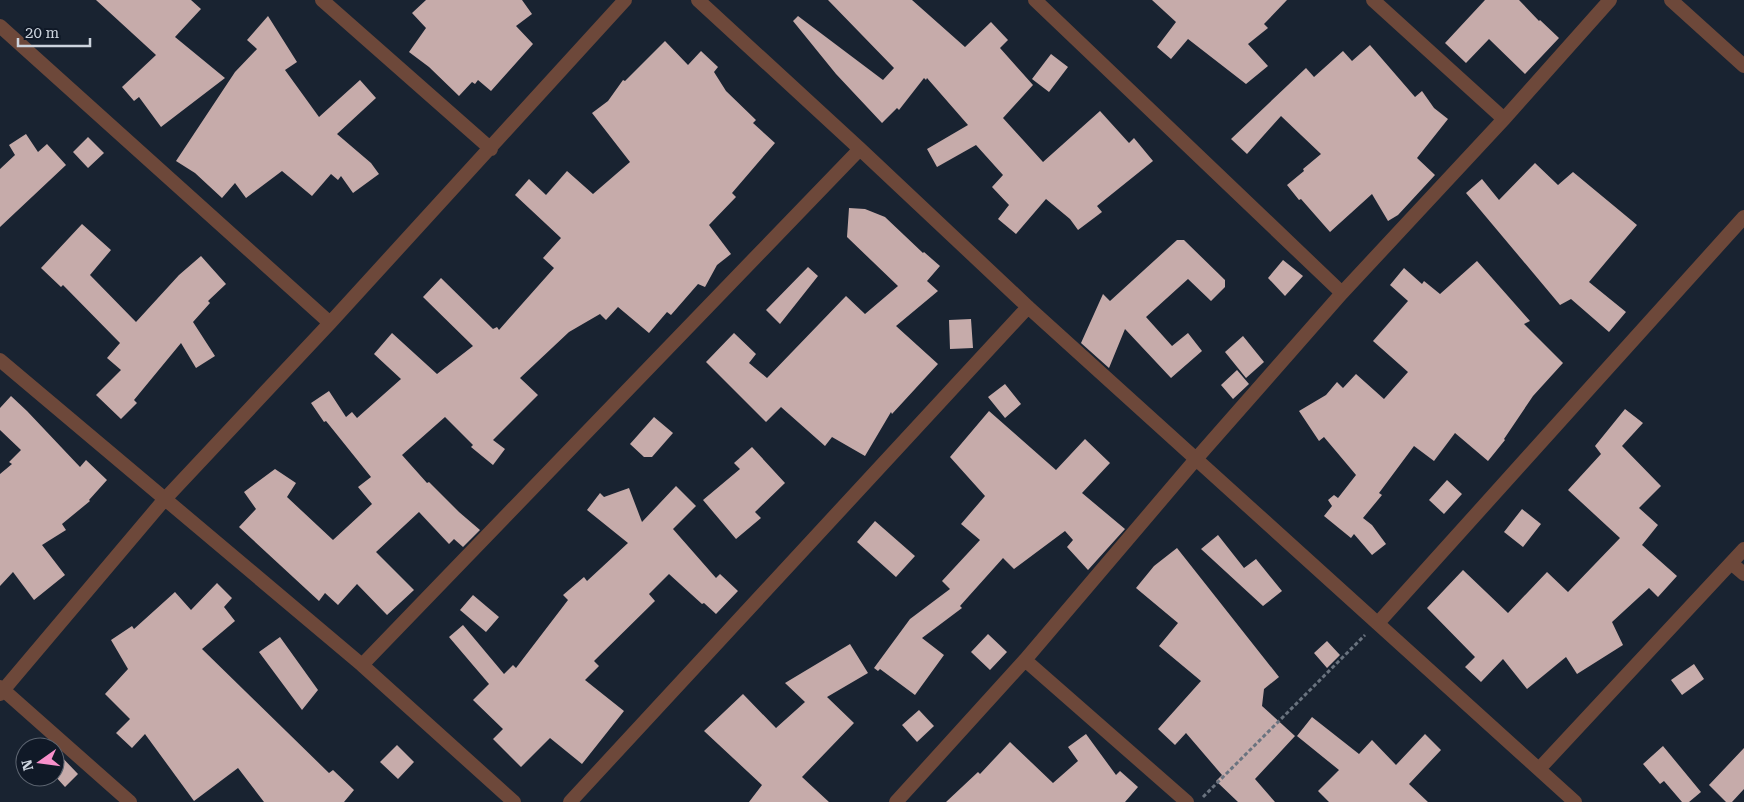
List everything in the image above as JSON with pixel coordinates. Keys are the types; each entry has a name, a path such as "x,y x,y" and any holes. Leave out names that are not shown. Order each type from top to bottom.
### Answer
{"street":[{"path":"322,0 491,149"},
{"path":"130,802 1,690 164,500 491,149 625,0"},
{"path":"698,0 860,148 1028,307 1575,802"},
{"path":"1035,0 1342,292"},
{"path":"1373,0 1504,119"},
{"path":"896,802 1025,660 1196,459 1342,292 1504,119 1610,0"},
{"path":"1671,0 1744,66"},
{"path":"0,26 330,323"},
{"path":"362,665 860,148"},
{"path":"1378,623 1744,217"},
{"path":"570,802 1028,307"},
{"path":"0,360 362,665 514,802"},
{"path":"1539,769 1744,549"},
{"path":"1731,563 1744,574"},
{"path":"1025,660 1187,802"}],"path":[{"path":"1198,802 1378,623"}],"building":[{"path":"96,0 191,0 201,9 175,37 225,78 161,127 139,97 134,101 122,87 156,55"},
{"path":"426,0 522,0 532,14 516,26 533,44 491,91 478,80 475,84 472,82 459,96 429,67 409,52 426,28 412,13"},
{"path":"828,0 912,0 965,47 991,22 1008,40 1000,48 1033,85 1003,118 1043,162 1100,111 1129,143 1134,138 1153,161 1097,206 1102,212 1078,230 1070,219 1046,199 1016,234 998,219 1009,205 992,187 1003,175 976,145 937,167 927,149 968,125 927,78 926,80 924,78 899,110 897,108 882,123 836,74 793,21 798,16 883,80 894,68"},
{"path":"1152,0 1287,0 1264,24 1268,28 1248,44 1268,66 1246,84 1188,39 1171,59 1157,47 1176,22"},
{"path":"1485,0 1519,0 1559,38 1525,74 1489,39 1466,63 1445,43"},
{"path":"268,16 297,62 285,70 319,117 360,80 376,98 337,134 371,163 379,174 353,193 341,176 338,180 331,174 312,196 282,171 246,198 235,183 222,198 195,173 176,161 235,72 257,49 247,40"},
{"path":"665,41 688,65 701,51 718,67 714,72 726,91 756,120 753,123 775,143 732,193 736,197 709,225 731,254 717,265 705,287 698,284 671,315 667,312 649,333 618,307 606,320 600,314 569,332 520,378 538,395 493,440 505,449 493,465 471,447 473,445 445,417 402,455 427,483 429,482 480,530 463,547 454,539 449,544 419,512 376,552 414,590 387,615 357,584 338,605 325,593 319,601 239,527 256,509 244,492 275,469 296,483 287,497 333,540 372,504 358,487 371,477 326,421 324,422 311,403 329,391 346,417 352,412 357,418 401,379 374,354 392,333 437,374 473,346 423,297 441,278 493,329 497,327 499,330 554,268 543,258 561,238 515,195 529,179 546,195 567,171 593,194 630,162 592,113 608,101 623,80 625,81"},
{"path":"1370,45 1415,97 1422,91 1434,108 1448,119 1417,158 1435,175 1398,215 1388,221 1372,194 1330,232 1287,185 1321,154 1281,116 1247,154 1231,139 1306,68 1314,77 1343,51 1352,61"},
{"path":"1051,54 1068,67 1049,92 1032,79"},
{"path":"26,134 38,152 47,144 66,165 0,227 0,169 15,155 9,145"},
{"path":"88,137 104,153 88,168 73,152"},
{"path":"1535,163 1558,185 1573,172 1637,225 1589,282 1626,312 1609,332 1571,299 1560,305 1466,193 1482,179 1499,200"},
{"path":"849,208 865,209 885,217 923,253 940,266 927,281 938,291 896,326 938,364 892,414 891,412 865,456 832,437 825,446 781,407 766,422 706,362 734,333 756,354 749,363 767,378 846,296 865,314 898,286 847,237"},
{"path":"82,224 111,250 90,275 136,322 179,275 201,256 226,284 208,301 210,303 193,322 215,356 196,368 181,343 134,400 137,403 121,419 96,395 121,370 107,358 120,343 63,285 61,287 41,268"},
{"path":"1177,240 1184,240 1225,280 1225,287 1211,301 1188,279 1146,317 1172,346 1188,333 1202,351 1171,378 1125,329 1109,368 1081,343 1103,294 1110,301"},
{"path":"1283,260 1303,276 1285,296 1268,278"},
{"path":"1477,261 1530,321 1524,324 1563,363 1533,396 1505,440 1488,461 1455,433 1434,461 1414,446 1379,493 1382,495 1363,518 1372,525 1386,544 1372,555 1354,534 1351,538 1324,516 1332,506 1328,500 1334,495 1338,498 1356,475 1324,437 1319,441 1299,411 1326,395 1337,382 1343,388 1356,374 1384,399 1408,372 1373,341 1408,301 1390,285 1404,268 1422,284 1424,281 1440,294"},
{"path":"808,267 818,276 780,324 766,310"},
{"path":"971,319 973,348 950,349 949,320"},
{"path":"1243,336 1264,362 1246,378 1225,352"},
{"path":"1237,370 1249,384 1233,399 1221,385"},
{"path":"1005,384 1021,404 1005,418 988,397"},
{"path":"11,396 80,467 86,460 107,480 90,501 62,524 66,530 42,545 65,575 34,600 13,572 0,586 0,474 12,464 9,462 21,450 0,430 0,408"},
{"path":"1625,409 1643,423 1622,446 1661,486 1639,508 1658,525 1642,545 1677,576 1658,597 1649,588 1612,622 1623,645 1577,674 1566,657 1527,689 1503,659 1481,682 1465,667 1475,657 1427,608 1463,570 1508,613 1547,572 1568,592 1620,538 1568,490 1601,454 1595,446"},
{"path":"989,411 1056,470 1085,439 1110,463 1082,493 1125,529 1088,570 1067,547 1073,540 1065,531 1014,569 1003,558 960,606 962,608 922,638 944,655 915,695 880,669 878,671 874,668 910,619 950,589 942,581 980,540 961,524 985,496 950,457"},
{"path":"654,417 673,433 652,457 644,457 630,444"},
{"path":"752,447 785,483 755,512 761,518 736,539 703,500 740,469 734,463"},
{"path":"1447,480 1462,494 1444,514 1429,500"},
{"path":"676,486 696,506 673,529 716,578 720,574 738,591 716,614 669,574 649,594 655,601 594,661 599,666 585,680 624,711 582,764 550,738 521,767 493,739 503,729 473,700 489,684 449,637 463,625 504,674 513,665 516,668 568,600 563,595 584,577 587,581 628,543 587,510 600,493 604,497 629,488 642,522"},
{"path":"1522,509 1541,524 1523,547 1504,532"},
{"path":"875,521 915,556 896,577 857,542"},
{"path":"1218,535 1244,568 1256,559 1282,591 1263,606 1201,549"},
{"path":"1177,548 1279,677 1264,689 1262,706 1295,736 1255,779 1275,802 1238,802 1216,781 1222,775 1186,733 1175,745 1158,729 1201,681 1159,646 1178,623 1136,588 1154,566"},
{"path":"217,583 232,598 224,607 235,621 202,649 329,773 333,770 354,790 344,802 264,802 238,768 194,801 145,734 132,748 116,733 130,719 105,694 128,669 111,640 132,626 134,629 175,592 191,610"},
{"path":"473,595 499,617 486,632 460,610"},
{"path":"988,634 1007,652 990,670 971,652"},
{"path":"280,637 318,690 302,710 259,652"},
{"path":"1327,641 1340,655 1327,668 1314,653"},
{"path":"850,644 868,673 827,697 854,723 802,777 829,802 749,802 762,785 704,731 743,694 776,728 805,702 785,683"},
{"path":"1694,664 1704,679 1682,695 1671,680"},
{"path":"919,710 934,726 917,742 902,725"},
{"path":"1312,717 1359,754 1372,740 1396,765 1425,734 1441,750 1409,784 1428,802 1329,802 1318,791 1339,770 1297,736"},
{"path":"1086,734 1116,775 1120,771 1138,787 1125,802 946,802 978,772 980,774 1010,742 1053,783 1078,761 1068,747"},
{"path":"397,745 414,762 398,779 380,762"},
{"path":"1663,746 1701,792 1689,802 1682,802 1664,781 1660,784 1643,764"},
{"path":"1744,748 1744,789 1732,802 1726,802 1709,785"},
{"path":"65,760 78,774 65,787"}]}
